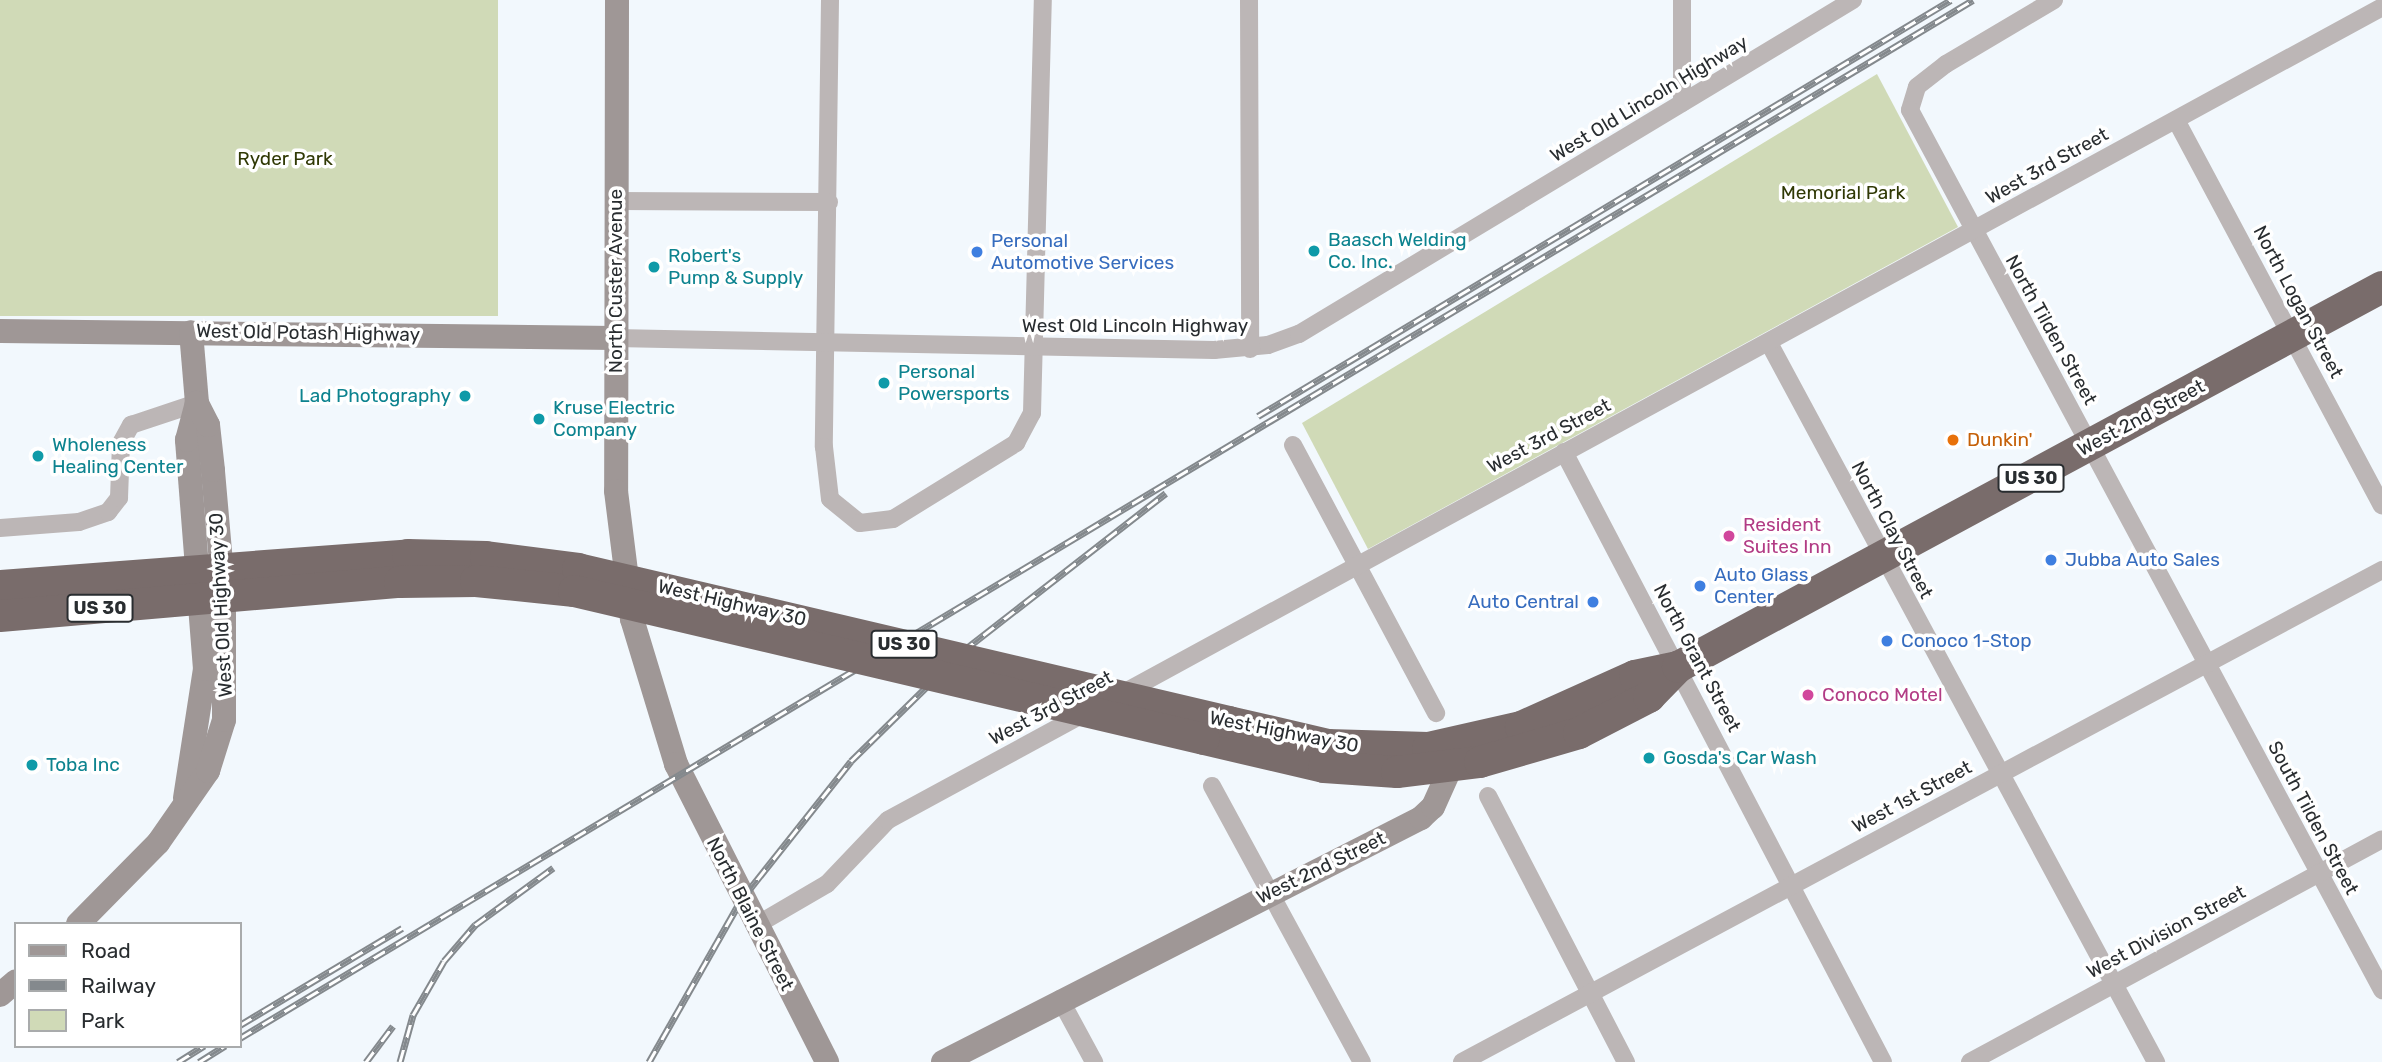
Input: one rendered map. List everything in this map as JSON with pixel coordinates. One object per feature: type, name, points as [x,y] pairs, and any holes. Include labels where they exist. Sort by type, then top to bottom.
[{"type":"highway","name":"West 2nd Street","points":[[1452,756],[1635,676],[1678,667],[1884,559],[2382,288]]},
{"type":"highway","name":"West Highway 30","points":[[0,586],[576,580],[1217,731],[1351,770],[1452,756]]},
{"type":"highway","name":"West Highway 30","points":[[0,617],[210,583]]},
{"type":"street","name":"North Custer Avenue","points":[[617,0],[617,491],[625,584],[646,677],[676,764]]},
{"type":"street","points":[[830,0],[828,341],[824,447],[830,499],[860,523],[893,519],[1016,443],[1032,413],[1036,346],[1043,0]]},
{"type":"street","points":[[1249,0],[1250,349]]},
{"type":"street","points":[[1682,0],[1682,103]]},
{"type":"street","name":"West Old Lincoln Highway","points":[[615,338],[1250,349],[1300,334],[1853,0]]},
{"type":"street","name":"North Tilden Street","points":[[2054,0],[1917,87],[1910,110],[1972,231],[2210,664]]},
{"type":"street","name":"West 3rd Street","points":[[755,926],[827,884],[888,820],[1356,562],[1769,343],[2382,8]]},
{"type":"street","name":"North Logan Street","points":[[2176,120],[2382,505]]},
{"type":"street","points":[[617,201],[829,202]]},
{"type":"street","name":"West Old Potash Highway","points":[[0,331],[615,338]]},
{"type":"street","name":"West Old Highway 30","points":[[80,922],[143,861],[185,798],[205,686],[210,583],[187,440],[197,403],[191,332]]},
{"type":"street","name":"North Clay Street","points":[[1769,343],[1998,775],[2156,1062]]},
{"type":"street","points":[[0,528],[79,522],[108,512],[119,498],[121,443],[131,425],[197,403]]},
{"type":"street","points":[[1293,445],[1436,713]]},
{"type":"street","name":"North Grant Street","points":[[1564,452],[1793,884],[1883,1062]]},
{"type":"street","name":"West 1st Street","points":[[1462,1062],[2382,570]]},
{"type":"street","name":"South Tilden Street","points":[[2210,664],[2317,874],[2382,990]]},
{"type":"street","name":"West 2nd Street","points":[[943,1062],[1060,999],[1429,813],[1452,756]]},
{"type":"street","name":"North Blaine Street","points":[[676,764],[755,926],[827,1062]]},
{"type":"street","points":[[1212,786],[1362,1062]]},
{"type":"street","points":[[1488,796],[1588,994],[1626,1062]]},
{"type":"street","name":"West Division Street","points":[[1970,1062],[2382,839]]},
{"type":"street","points":[[0,995],[14,983]]},
{"type":"street","points":[[1060,999],[1094,1062]]},
{"type":"green space","name":"Ryder Park","points":[[0,0],[498,0],[498,316],[0,316]]},
{"type":"green space","name":"Memorial Park","points":[[1877,74],[1958,227],[1368,549],[1302,423]]},
{"type":"railway","points":[[1258,416],[1951,0]]},
{"type":"railway","points":[[242,1037],[1973,0]]},
{"type":"railway","points":[[649,1062],[741,900],[851,761],[963,651],[1166,493]]},
{"type":"railway","points":[[400,1062],[413,1015],[444,961],[475,925],[553,868]]},
{"type":"railway","points":[[242,1024],[402,928]]},
{"type":"railway","points":[[366,1062],[393,1026]]},
{"type":"railway","points":[[178,1062],[201,1048]]},
{"type":"railway","points":[[199,1062],[222,1048]]},
{"type":"place","name":"Baasch Welding Co. Inc.","points":[[1314,251]]},
{"type":"place","name":"Personal Automotive Services","points":[[977,252]]},
{"type":"place","name":"Robert's Pump & Supply","points":[[654,267]]},
{"type":"place","name":"Personal Powersports","points":[[884,383]]},
{"type":"place","name":"Lad Photography","points":[[465,396]]},
{"type":"place","name":"Kruse Electric Company","points":[[539,419]]},
{"type":"place","name":"Dunkin'","points":[[1953,440]]},
{"type":"place","name":"Wholeness Healing Center","points":[[38,456]]},
{"type":"place","name":"Resident Suites Inn","points":[[1729,536]]},
{"type":"place","name":"Jubba Auto Sales","points":[[2051,560]]},
{"type":"place","name":"Auto Glass Center","points":[[1700,586]]},
{"type":"place","name":"Auto Central","points":[[1593,602]]},
{"type":"place","name":"Conoco 1-Stop","points":[[1887,641]]},
{"type":"place","name":"Conoco Motel","points":[[1808,695]]},
{"type":"place","name":"Gosda's Car Wash","points":[[1649,758]]},
{"type":"place","name":"Toba Inc","points":[[32,765]]}]
